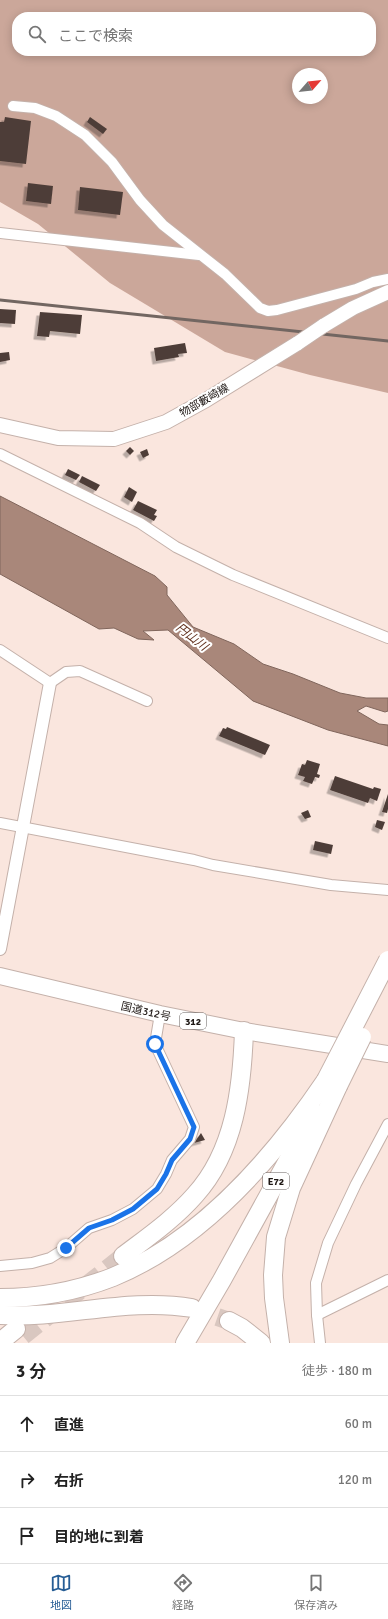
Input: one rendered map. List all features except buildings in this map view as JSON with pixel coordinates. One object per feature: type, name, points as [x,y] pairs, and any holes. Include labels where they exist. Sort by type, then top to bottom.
[{"type":"highway","points":[[280,1343],[274,1298],[273,1275],[276,1237],[291,1188],[332,1083],[388,960]]},
{"type":"highway","name":"国道312号","points":[[0,976],[160,1014],[244,1031],[388,1054]]},
{"type":"highway","points":[[0,1298],[42,1296],[67,1291],[91,1284],[134,1267],[174,1242],[211,1213],[247,1179],[301,1115],[332,1083],[388,982]]},
{"type":"highway","points":[[118,1253],[159,1228],[185,1206],[205,1183],[219,1159],[225,1147],[233,1121],[243,1068],[244,1031]]},
{"type":"highway","name":"E72","points":[[185,1343],[222,1280],[332,1083]]},
{"type":"highway","name":"E72","points":[[195,1343],[222,1280]]},
{"type":"highway","points":[[0,1315],[38,1316],[139,1304],[158,1304],[192,1308]]},
{"type":"highway","points":[[229,1321],[242,1328],[261,1343]]},
{"type":"highway","points":[[0,1342],[18,1336]]},
{"type":"main road","name":"物部藪崎線","points":[[0,425],[58,438],[114,439],[166,422],[206,400],[353,308],[388,292]]},
{"type":"street","points":[[12,106],[35,108],[56,116],[85,135],[112,162],[140,200],[163,225],[199,255],[225,274],[260,308],[268,311],[277,310],[388,279]]},
{"type":"street","points":[[0,234],[199,255]]},
{"type":"street","points":[[0,454],[140,523],[176,547],[233,575],[388,638]]},
{"type":"street","points":[[0,650],[50,683]]},
{"type":"street","points":[[0,949],[50,683],[66,672],[80,670],[147,701]]},
{"type":"street","points":[[0,823],[194,860],[213,865],[331,885],[388,890]]},
{"type":"street","points":[[0,1266],[32,1263],[50,1258],[66,1248],[89,1228],[112,1220],[133,1209],[157,1189],[172,1160],[190,1139],[194,1127],[155,1044],[160,1014]]},
{"type":"street","points":[[320,1343],[316,1283],[328,1243],[356,1184],[388,1124]]},
{"type":"street","points":[[317,1315],[388,1280]]},
{"type":"shaded area","points":[[0,0],[388,0],[388,393],[310,375],[225,352],[110,283],[38,224],[0,202]]},
{"type":"water","name":"円山川","points":[[0,496],[155,576],[167,587],[167,595],[193,627],[234,644],[263,664],[293,674],[340,693],[366,698],[388,698],[388,711],[385,712],[366,706],[357,711],[379,724],[388,725],[388,746],[328,730],[253,701],[168,630],[143,631],[154,640],[138,639],[114,628],[99,629],[0,574]]},
{"type":"tunnel","points":[[23,1336],[123,1256]]},
{"type":"tunnel","points":[[192,1308],[229,1321]]},
{"type":"railway","points":[[0,300],[388,341]]},
{"type":"route","points":[[66,1248],[89,1228],[112,1220],[133,1209],[157,1189],[172,1160],[190,1139],[194,1127],[155,1044]]}]
